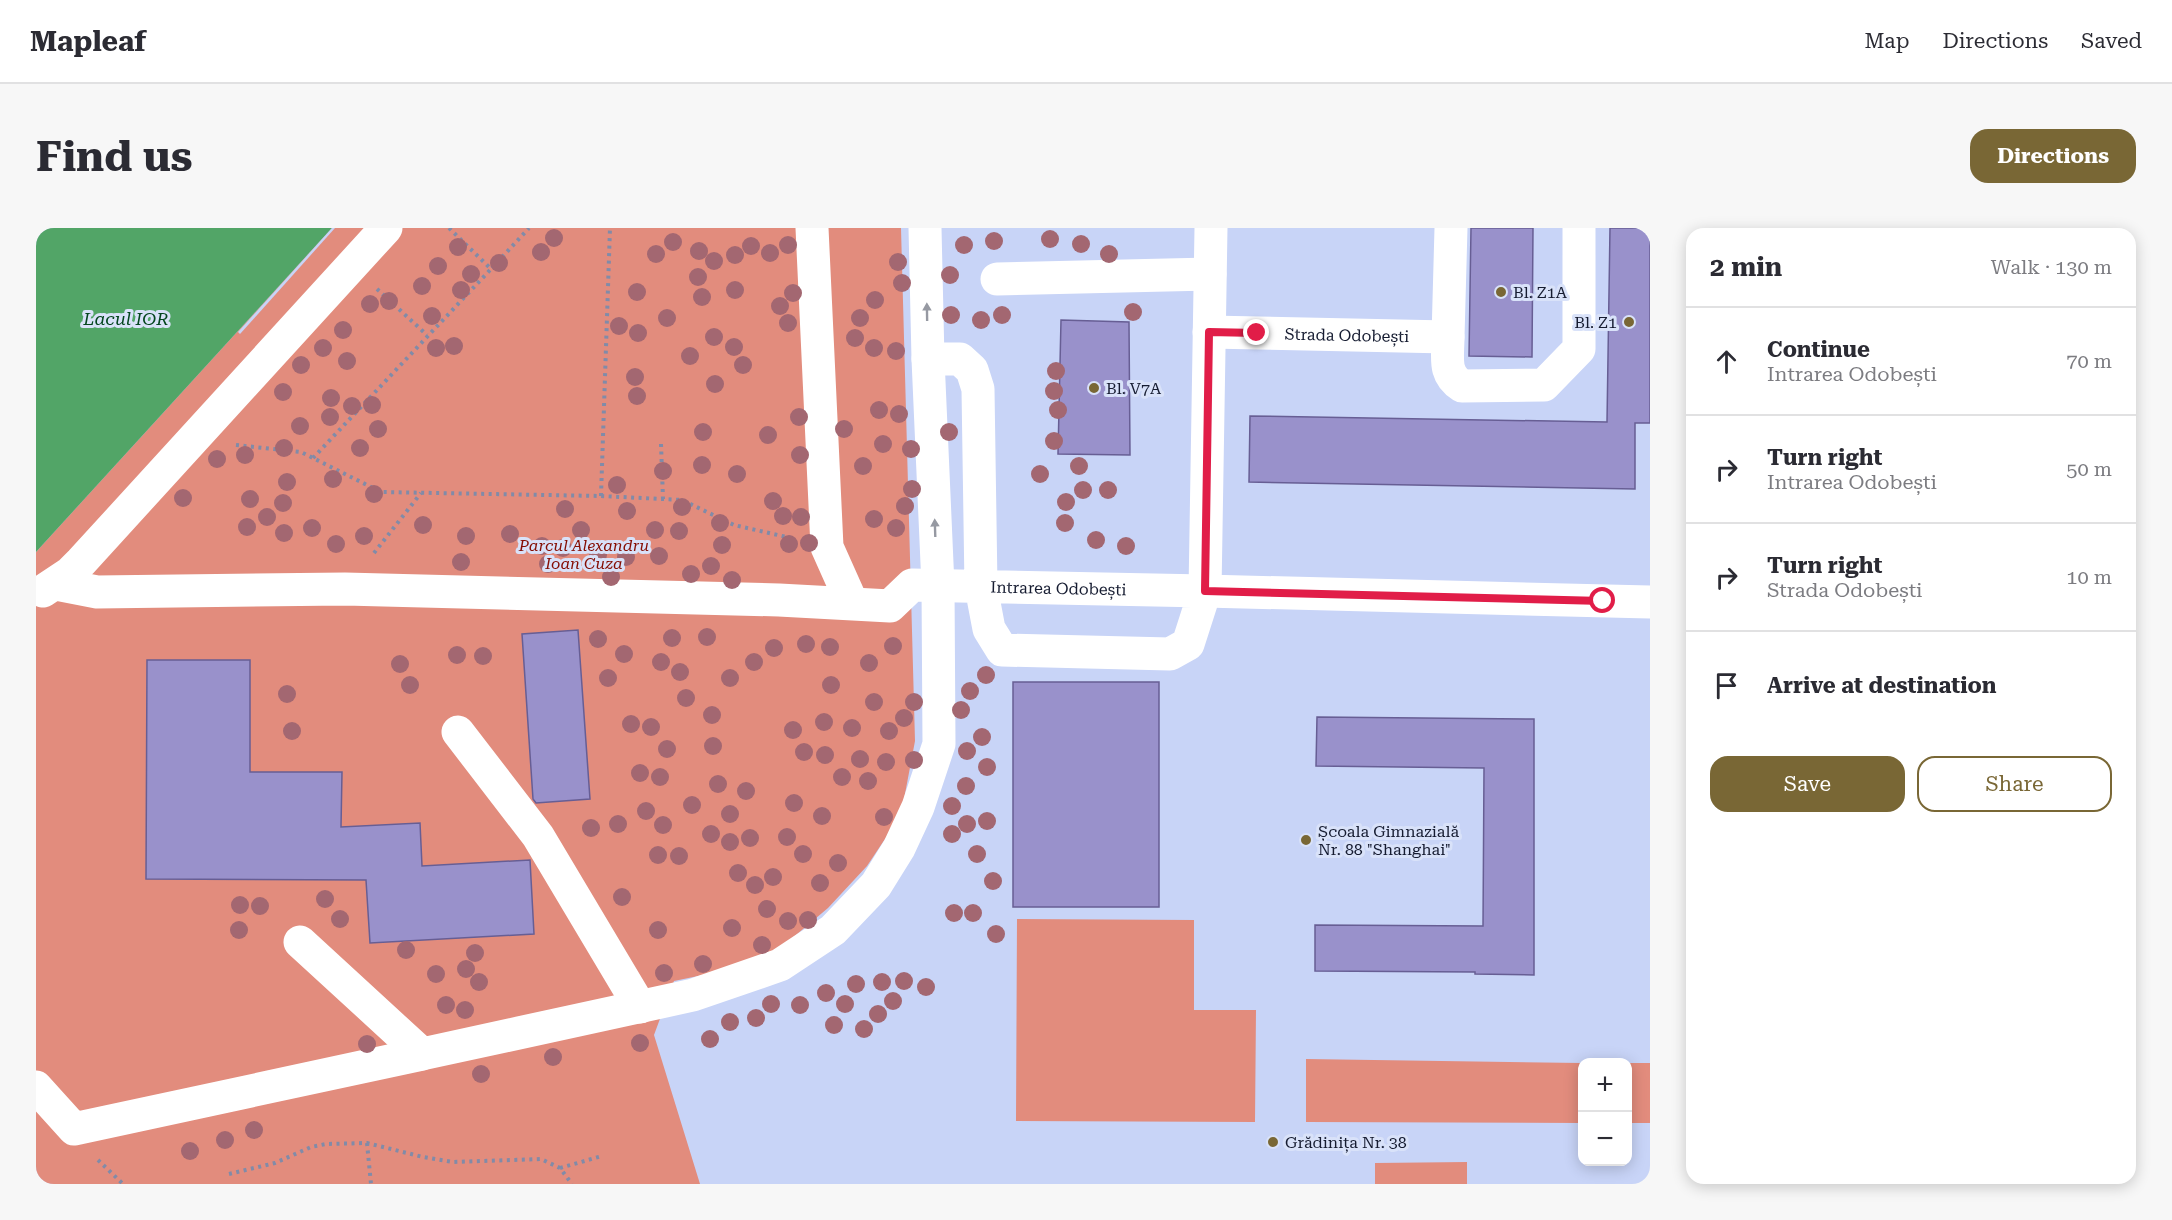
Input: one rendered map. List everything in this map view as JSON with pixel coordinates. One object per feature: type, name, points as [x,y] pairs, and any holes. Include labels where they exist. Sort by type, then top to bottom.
[{"type":"street","points":[[46,589],[81,562],[386,228]]},
{"type":"street","points":[[812,228],[827,547],[852,603]]},
{"type":"street","points":[[36,1087],[74,1129],[693,995],[780,964],[833,930],[876,885],[899,848],[918,807],[939,744],[925,586],[928,359],[925,228]]},
{"type":"street","points":[[928,359],[960,359],[972,370],[978,389],[981,587],[989,629],[1002,650],[1170,654],[1188,644],[1205,591],[1211,228]]},
{"type":"street","points":[[1451,228],[1449,373],[1454,381],[1462,386],[1544,385],[1579,349],[1579,228]]},
{"type":"street","points":[[997,279],[1210,274]]},
{"type":"street","name":"Strada Odobești","points":[[1209,332],[1448,337]]},
{"type":"street","points":[[46,589],[97,592],[345,589],[852,603],[890,606],[925,586]]},
{"type":"street","name":"Intrarea Odobești","points":[[925,586],[1650,602]]},
{"type":"street","points":[[458,732],[538,836],[640,1008]]},
{"type":"street","points":[[300,942],[422,1054]]},
{"type":"path","points":[[449,228],[491,269]]},
{"type":"path","points":[[313,458],[529,228]]},
{"type":"path","points":[[601,496],[610,228]]},
{"type":"path","points":[[352,266],[427,335]]},
{"type":"path","points":[[192,441],[301,452],[381,492],[601,496],[682,500],[734,525],[827,547]]},
{"type":"path","points":[[661,444],[663,499]]},
{"type":"path","points":[[345,589],[421,493]]},
{"type":"path","points":[[367,1143],[371,1184]]},
{"type":"path","points":[[229,1173],[274,1164],[311,1147],[326,1144],[367,1143],[453,1162],[541,1159],[560,1168],[572,1184]]},
{"type":"path","points":[[560,1168],[602,1156]]},
{"type":"path","points":[[101,1164],[123,1184]]},
{"type":"green space","name":"Parcul Alexandru Ioan Cuza","points":[[332,228],[901,228],[915,741],[901,815],[867,866],[828,908],[790,940],[751,965],[674,981],[654,1035],[700,1184],[36,1184],[36,552]],"holes":[[[147,660],[250,660],[250,772],[341,772],[341,880],[146,879]]]},
{"type":"green space","points":[[1017,919],[1194,920],[1194,1010],[1256,1010],[1255,1122],[1016,1121]]},
{"type":"green space","points":[[1306,1059],[1578,1063],[1578,1123],[1306,1122]]},
{"type":"green space","points":[[1632,1063],[1650,1063],[1650,1123],[1632,1123]]},
{"type":"green space","points":[[1467,1162],[1467,1184],[1375,1184],[1375,1163]]},
{"type":"water","name":"Lacul IOR","points":[[36,228],[332,228],[36,552]]},
{"type":"pier","points":[[332,228],[335,228],[240,334],[238,332]]},
{"type":"building","name":"Bl. Z1A","points":[[1471,228],[1533,228],[1532,357],[1469,356]]},
{"type":"building","name":"Bl. Z1","points":[[1610,228],[1650,228],[1650,423],[1635,423],[1635,489],[1249,482],[1250,416],[1607,422]]},
{"type":"building","name":"Bl. V7A","points":[[1061,320],[1129,322],[1130,455],[1058,454]]},
{"type":"building","points":[[578,630],[590,799],[536,803],[533,799],[522,634]]},
{"type":"building","points":[[147,660],[250,660],[250,772],[342,772],[341,827],[420,823],[422,866],[530,860],[534,934],[370,943],[366,880],[146,879]]},
{"type":"building","points":[[1013,682],[1159,682],[1159,907],[1013,907]]},
{"type":"building","points":[[1317,717],[1534,719],[1534,975],[1475,974],[1475,972],[1315,971],[1315,925],[1483,926],[1484,768],[1316,766]]},
{"type":"place","name":"Bl. Z1A","points":[[1501,292]]},
{"type":"place","name":"Bl. Z1","points":[[1629,322]]},
{"type":"place","name":"Bl. V7A","points":[[1094,388]]},
{"type":"place","name":"Școala Gimnazială Nr. 88 \"Shanghai\"","points":[[1306,840]]},
{"type":"place","name":"Grădinița Nr. 38","points":[[1273,1142]]},
{"type":"route","points":[[1257,333],[1209,332],[1205,591],[1603,601]]}]
